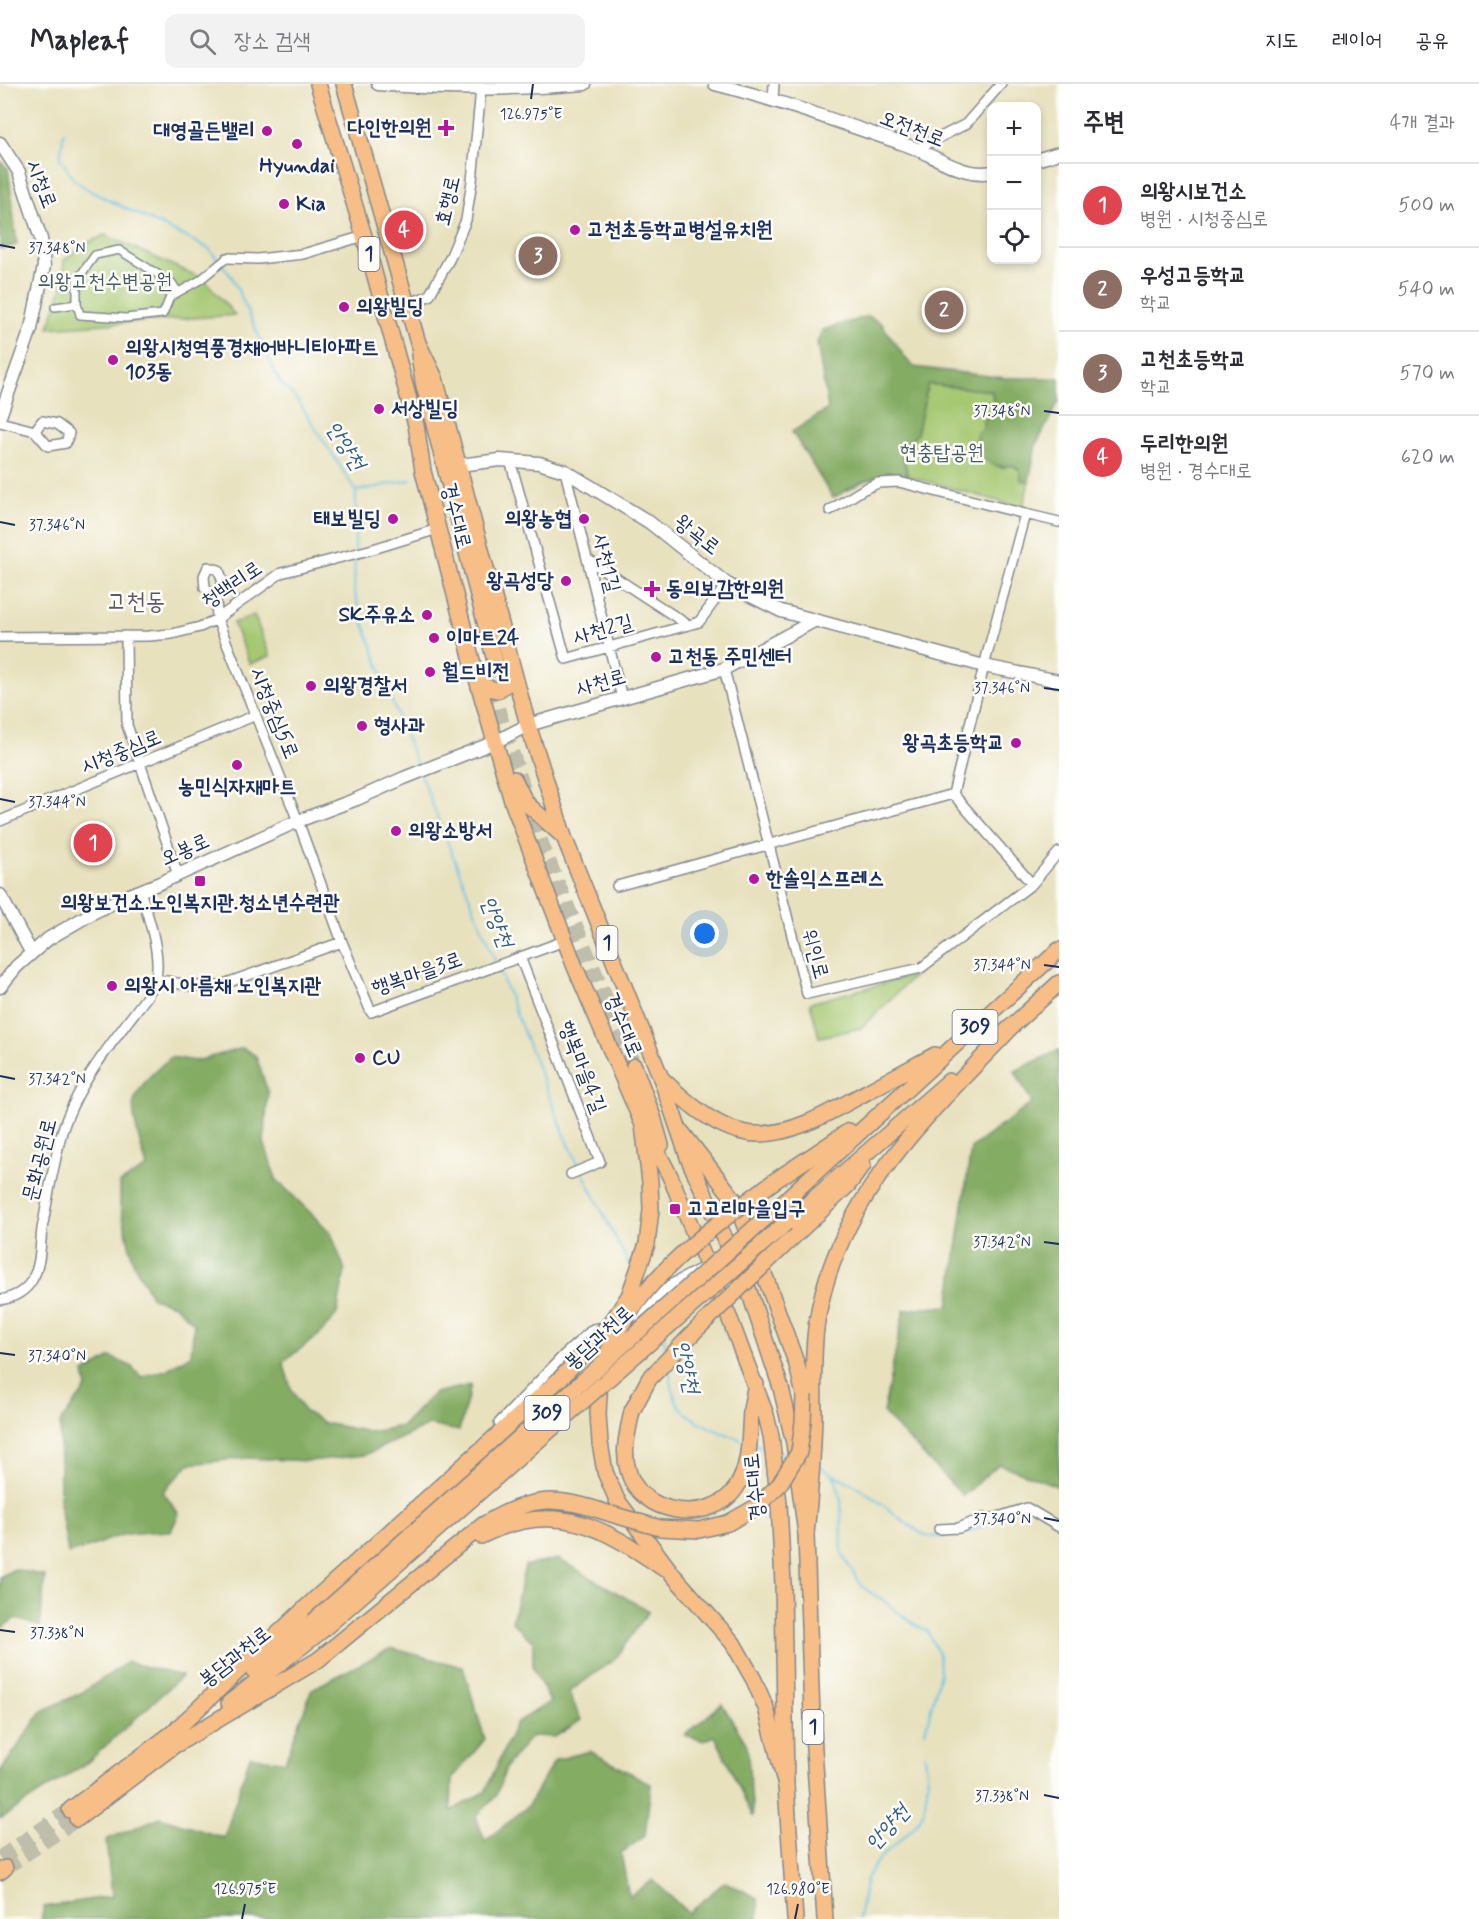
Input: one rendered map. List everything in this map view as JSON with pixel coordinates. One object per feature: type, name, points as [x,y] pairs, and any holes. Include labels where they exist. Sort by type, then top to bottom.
[{"type":"main road","name":"경수대로","points":[[318,84],[364,236],[416,425],[423,471],[438,529],[486,668],[495,742],[507,783],[564,941],[643,1125],[670,1176],[756,1384],[771,1436],[783,1584],[786,1786],[795,1919]]},
{"type":"main road","name":"경수대로","points":[[344,84],[418,344],[435,378],[528,725],[564,837],[661,1078],[689,1160],[750,1291],[781,1388],[798,1464],[806,1534],[812,1718],[825,1919]]},
{"type":"main road","name":"1","points":[[418,344],[423,382],[486,668]]},
{"type":"main road","name":"1","points":[[416,425],[436,473],[486,668]]},
{"type":"main road","points":[[486,668],[483,685],[491,690],[498,690],[508,683],[512,668]]},
{"type":"main road","points":[[507,783],[507,775],[511,775],[526,803],[564,837]]},
{"type":"main road","name":"봉담과천로","points":[[317,1627],[1059,950]]},
{"type":"main road","name":"봉담과천로","points":[[73,1815],[317,1627],[786,1223],[1059,983]]},
{"type":"main road","points":[[806,1534],[813,1470],[813,1360],[816,1323],[824,1287],[835,1256],[871,1186],[908,1137],[1008,1030]]},
{"type":"main road","points":[[661,1078],[708,1118],[757,1134],[787,1130],[822,1117],[959,1042]]},
{"type":"main road","name":"1","points":[[670,1176],[637,1063],[689,1160]]},
{"type":"main road","points":[[786,1786],[766,1708],[754,1680],[733,1644],[673,1575],[617,1500],[605,1472],[600,1443],[598,1414],[600,1376],[611,1345],[629,1314],[656,1279],[710,1229],[773,1182],[891,1102]]},
{"type":"main road","points":[[173,1740],[314,1600],[563,1376],[614,1320],[629,1296],[646,1244],[651,1210],[643,1125]]},
{"type":"main road","points":[[173,1740],[318,1660],[483,1525],[502,1513],[538,1502],[562,1501],[660,1527],[699,1530],[728,1522],[756,1507],[779,1485],[799,1452],[804,1422],[804,1395],[797,1365],[734,1199],[680,1130]]},
{"type":"main road","points":[[756,1384],[751,1410],[749,1449],[745,1467],[736,1488],[717,1505],[697,1511],[667,1509],[638,1490],[628,1472],[625,1443],[632,1411],[649,1379],[696,1330],[848,1185],[884,1137]]},
{"type":"main road","points":[[454,1550],[497,1528],[525,1520],[547,1518],[568,1520],[612,1535],[673,1575]]},
{"type":"main road","points":[[784,1719],[812,1718]]},
{"type":"street","points":[[378,84],[420,87],[585,84]]},
{"type":"street","name":"오전천로","points":[[715,84],[773,100],[917,149],[954,167],[987,173]]},
{"type":"street","points":[[773,100],[774,84]]},
{"type":"street","points":[[917,149],[966,124],[1001,84]]},
{"type":"street","name":"효행로","points":[[406,304],[429,296],[450,258],[466,220],[481,86]]},
{"type":"street","name":"시청로","points":[[0,143],[19,172],[41,239],[44,266],[31,329],[0,416]]},
{"type":"street","points":[[1041,158],[1059,153]]},
{"type":"street","points":[[178,292],[172,283],[119,250],[95,255],[77,280],[77,304],[80,315],[126,318],[163,314],[170,297],[200,280],[227,258],[258,259],[303,254],[364,236]]},
{"type":"street","points":[[55,308],[77,304]]},
{"type":"street","points":[[0,422],[35,430]]},
{"type":"street","name":"왕곡로","points":[[459,465],[510,460],[539,463],[565,471],[649,522],[727,584],[781,611],[984,666],[1059,681]]},
{"type":"street","name":"사천2길","points":[[510,460],[566,659],[699,622],[727,584]]},
{"type":"street","name":"사천1길","points":[[565,471],[622,698]]},
{"type":"street","points":[[830,510],[878,483],[899,482],[1059,522]]},
{"type":"street","points":[[953,794],[984,666],[1025,514]]},
{"type":"street","name":"청백리로","points":[[0,637],[172,634],[200,627],[217,619],[281,573],[374,549],[438,529]]},
{"type":"street","points":[[587,559],[688,625]]},
{"type":"street","name":"시청중심5로","points":[[216,595],[217,619],[298,820]]},
{"type":"street","name":"사천로","points":[[528,725],[724,669],[814,621]]},
{"type":"street","points":[[126,636],[127,724],[178,875]]},
{"type":"street","name":"위인로","points":[[724,669],[807,994],[921,968],[1032,884],[1059,852]]},
{"type":"street","name":"시청중심로","points":[[0,821],[256,716]]},
{"type":"street","points":[[495,742],[528,725]]},
{"type":"street","name":"오봉로","points":[[0,987],[31,952],[48,939],[94,912],[298,820],[357,799],[495,742]]},
{"type":"street","points":[[617,886],[953,794]]},
{"type":"street","points":[[953,794],[1032,884]]},
{"type":"street","name":"행복마을3로","points":[[298,820],[342,942],[371,1012],[564,941]]},
{"type":"street","points":[[140,891],[153,938],[157,963],[156,979],[191,986],[218,986],[342,942]]},
{"type":"street","points":[[0,895],[31,952]]},
{"type":"street","name":"행복마을4길","points":[[520,957],[600,1162],[571,1174]]},
{"type":"street","name":"문화공원로","points":[[0,1300],[18,1295],[32,1281],[38,1267],[51,1178],[61,1136],[69,1115],[85,1083],[148,995],[156,979]]},
{"type":"street","points":[[360,1555],[388,1526],[512,1412],[564,1355],[593,1329],[614,1325],[635,1316],[672,1284],[707,1265]]},
{"type":"street","points":[[939,1529],[959,1528],[983,1518],[995,1518],[1027,1508],[1059,1527]]},
{"type":"green space","points":[[0,161],[8,168],[17,245],[0,249]]},
{"type":"green space","name":"의왕고천수변공원","points":[[105,235],[204,279],[235,315],[49,328],[62,287],[64,260],[87,243]]},
{"type":"green space","points":[[868,316],[881,323],[914,367],[1005,378],[1059,378],[1059,401],[1036,445],[1029,481],[1022,481],[1019,470],[1013,465],[996,466],[974,451],[977,433],[983,429],[983,421],[994,408],[992,391],[928,384],[917,434],[905,446],[903,456],[908,476],[892,472],[862,482],[833,498],[792,432],[828,409],[817,343],[822,330]]},
{"type":"green space","name":"현충탑공원","points":[[927,384],[992,391],[994,408],[983,421],[1001,468],[1012,465],[1019,469],[1022,481],[1029,481],[1023,508],[908,476],[903,456],[905,445],[917,434]]},
{"type":"green space","points":[[254,615],[270,656],[250,664],[233,623]]},
{"type":"green space","points":[[915,975],[861,1028],[819,1037],[810,1003]]},
{"type":"green space","points":[[243,1048],[256,1056],[268,1092],[264,1142],[276,1179],[331,1233],[345,1270],[337,1314],[319,1335],[283,1362],[291,1388],[304,1411],[324,1423],[370,1432],[402,1426],[434,1393],[471,1385],[459,1431],[429,1425],[365,1455],[309,1461],[247,1458],[189,1464],[163,1492],[179,1514],[171,1531],[118,1536],[68,1553],[60,1508],[60,1423],[87,1387],[84,1373],[111,1357],[131,1366],[141,1377],[166,1370],[191,1355],[194,1323],[174,1305],[152,1298],[133,1262],[120,1205],[120,1183],[147,1167],[135,1124],[134,1101],[145,1082],[171,1057],[196,1061]]},
{"type":"green space","points":[[1059,1050],[1059,1487],[999,1464],[963,1496],[883,1413],[904,1310],[949,1306],[971,1148],[1032,1103],[1015,1071]]},
{"type":"green space","points":[[558,1559],[649,1611],[615,1659],[569,1692],[581,1720],[555,1737],[532,1736],[507,1765],[496,1796],[476,1817],[485,1841],[527,1807],[555,1760],[590,1751],[651,1784],[645,1836],[621,1853],[629,1897],[653,1880],[688,1913],[725,1882],[758,1898],[758,1919],[41,1919],[44,1907],[112,1896],[106,1840],[160,1817],[224,1838],[250,1756],[285,1762],[312,1689],[391,1648],[463,1667],[485,1739],[452,1779],[451,1811],[485,1792],[516,1723],[550,1702],[533,1668],[533,1642],[512,1622],[525,1566]]},
{"type":"green space","points":[[14,1569],[45,1576],[40,1627],[16,1618],[0,1629],[0,1577]]},
{"type":"green space","points":[[127,1662],[182,1676],[88,1762],[0,1819],[0,1772],[42,1711],[83,1692]]},
{"type":"green space","points":[[722,1704],[747,1745],[753,1817],[715,1736],[704,1741],[685,1735]]},
{"type":"waterway","name":"안양천","points":[[64,132],[60,158],[74,180],[92,192],[208,248],[219,261]]},
{"type":"waterway","name":"안양천","points":[[222,265],[232,277],[279,381],[298,401],[356,491],[355,551]]},
{"type":"waterway","points":[[356,491],[411,480]]},
{"type":"waterway","name":"안양천","points":[[355,557],[354,590],[361,616],[418,768]]},
{"type":"waterway","name":"안양천","points":[[421,776],[496,963]]},
{"type":"waterway","name":"안양천","points":[[498,968],[580,1168]]},
{"type":"waterway","name":"안양천","points":[[583,1173],[633,1269]]},
{"type":"waterway","name":"안양천","points":[[664,1337],[666,1352]]},
{"type":"waterway","name":"안양천","points":[[669,1366],[672,1388],[680,1407],[692,1418],[742,1440]]},
{"type":"waterway","name":"안양천","points":[[754,1444],[765,1448]]},
{"type":"waterway","name":"안양천","points":[[779,1452],[791,1456]]},
{"type":"waterway","name":"안양천","points":[[819,1466],[834,1475],[841,1498],[842,1554],[862,1587],[927,1631],[939,1654],[940,1673],[925,1732]]},
{"type":"waterway","points":[[834,1475],[863,1490],[923,1534],[938,1537],[957,1535],[975,1530],[989,1522]]},
{"type":"waterway","points":[[1003,1511],[1032,1502],[1059,1520]]},
{"type":"waterway","name":"안양천","points":[[859,1919],[866,1878],[877,1861],[914,1827],[924,1811],[928,1782],[925,1754]]},
{"type":"tunnel","points":[[486,664],[499,713],[543,848],[634,1066]]},
{"type":"tunnel","points":[[0,1858],[70,1810]]},
{"type":"tunnel","points":[[5,1868],[77,1819]]},
{"type":"place","name":"다인한의원","points":[[446,128]]},
{"type":"place","name":"대영골든밸리","points":[[267,131]]},
{"type":"place","name":"Hyundai","points":[[297,144]]},
{"type":"place","name":"Kia","points":[[284,204]]},
{"type":"place","name":"두리한의원","points":[[404,230]]},
{"type":"place","name":"고천초등학교병설유치원","points":[[575,230]]},
{"type":"place","name":"고천초등학교","points":[[538,256]]},
{"type":"place","name":"의왕빌딩","points":[[344,307]]},
{"type":"place","name":"우성고등학교","points":[[944,310]]},
{"type":"place","name":"의왕시청역풍경채어바니티아파트 103동","points":[[113,360]]},
{"type":"place","name":"서상빌딩","points":[[379,409]]},
{"type":"place","name":"태보빌딩","points":[[393,519]]},
{"type":"place","name":"의왕농협","points":[[584,519]]},
{"type":"place","name":"왕곡성당","points":[[566,581]]},
{"type":"place","name":"동의보감한의원","points":[[652,589]]},
{"type":"place","name":"SK주유소","points":[[427,615]]},
{"type":"place","name":"이마트24","points":[[434,638]]},
{"type":"place","name":"고천동 주민센터","points":[[656,657]]},
{"type":"place","name":"월드비전","points":[[430,672]]},
{"type":"place","name":"의왕경찰서","points":[[311,686]]},
{"type":"place","name":"형사과","points":[[362,726]]},
{"type":"place","name":"왕곡초등학교","points":[[1016,743]]},
{"type":"place","name":"농민식자재마트","points":[[237,765]]},
{"type":"place","name":"의왕소방서","points":[[396,831]]},
{"type":"place","name":"의왕시보건소","points":[[93,843]]},
{"type":"place","name":"한솔익스프레스","points":[[754,879]]},
{"type":"place","name":"의왕보건소.노인복지관.청소년수련관","points":[[200,881]]},
{"type":"place","name":"의왕시 아름채 노인복지관","points":[[112,986]]},
{"type":"place","name":"CU","points":[[360,1058]]},
{"type":"place","name":"고고리마을입구","points":[[675,1209]]},
{"type":"district","name":"고천동","points":[[136,602]]}]
